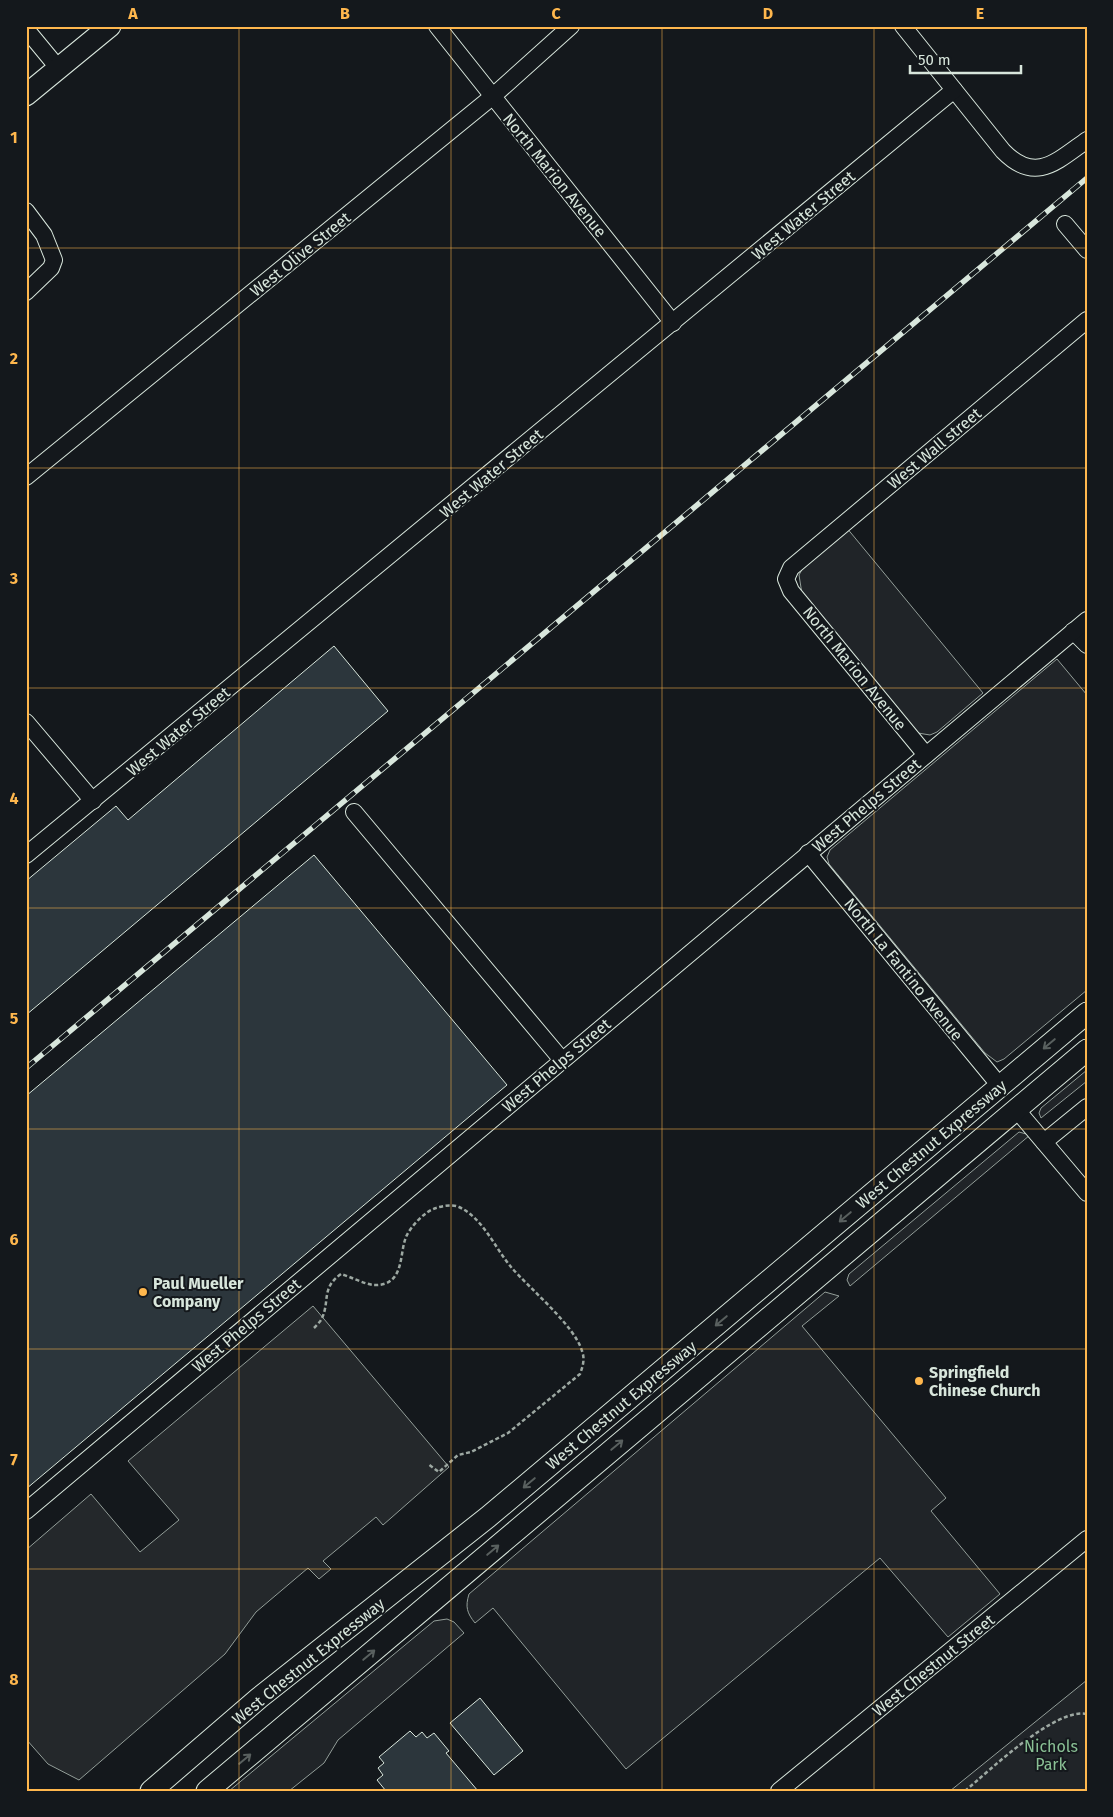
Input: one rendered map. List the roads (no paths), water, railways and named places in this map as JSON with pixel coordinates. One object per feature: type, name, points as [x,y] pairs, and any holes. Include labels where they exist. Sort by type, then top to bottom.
[{"type":"main road","points":[[26,95],[110,26]]},
{"type":"main road","name":"West Chestnut Expressway","points":[[151,1790],[259,1698],[488,1517],[1087,1013]]},
{"type":"main road","name":"West Chestnut Expressway","points":[[207,1791],[1087,1050]]},
{"type":"street","name":"North Marion Avenue","points":[[437,26],[673,323]]},
{"type":"street","name":"West Olive Street","points":[[26,477],[492,97],[570,26]]},
{"type":"street","points":[[903,26],[1003,150],[1023,167],[1044,168],[1056,162],[1087,140]]},
{"type":"street","points":[[26,28],[59,69]]},
{"type":"street","name":"West Water Street","points":[[26,855],[954,90]]},
{"type":"street","points":[[26,211],[44,236],[54,260],[51,268],[26,292]]},
{"type":"street","points":[[1065,224],[1087,250]]},
{"type":"street","name":"West Wall street","points":[[786,579],[791,568],[1087,320]]},
{"type":"street","name":"North Marion Avenue","points":[[786,579],[792,591],[926,755]]},
{"type":"street","name":"West Phelps Street","points":[[26,1511],[808,852],[1087,620]]},
{"type":"street","points":[[1073,631],[1087,645]]},
{"type":"street","points":[[26,722],[93,801]]},
{"type":"street","points":[[354,812],[562,1060]]},
{"type":"street","name":"North La Fantino Avenue","points":[[808,852],[1000,1086]]},
{"type":"street","points":[[1044,1142],[1087,1107]]},
{"type":"street","points":[[1016,1109],[1087,1193]]},
{"type":"street","name":"West Chestnut Street","points":[[779,1791],[1087,1539]]},
{"type":"railway","points":[[26,1068],[1087,178]]},
{"type":"place","name":"Paul Mueller Company","points":[[143,1292]]},
{"type":"place","name":"Springfield Chinese Church","points":[[919,1381]]},
{"type":"park label","name":"Nichols Park","points":[[1051,1755]]}]
